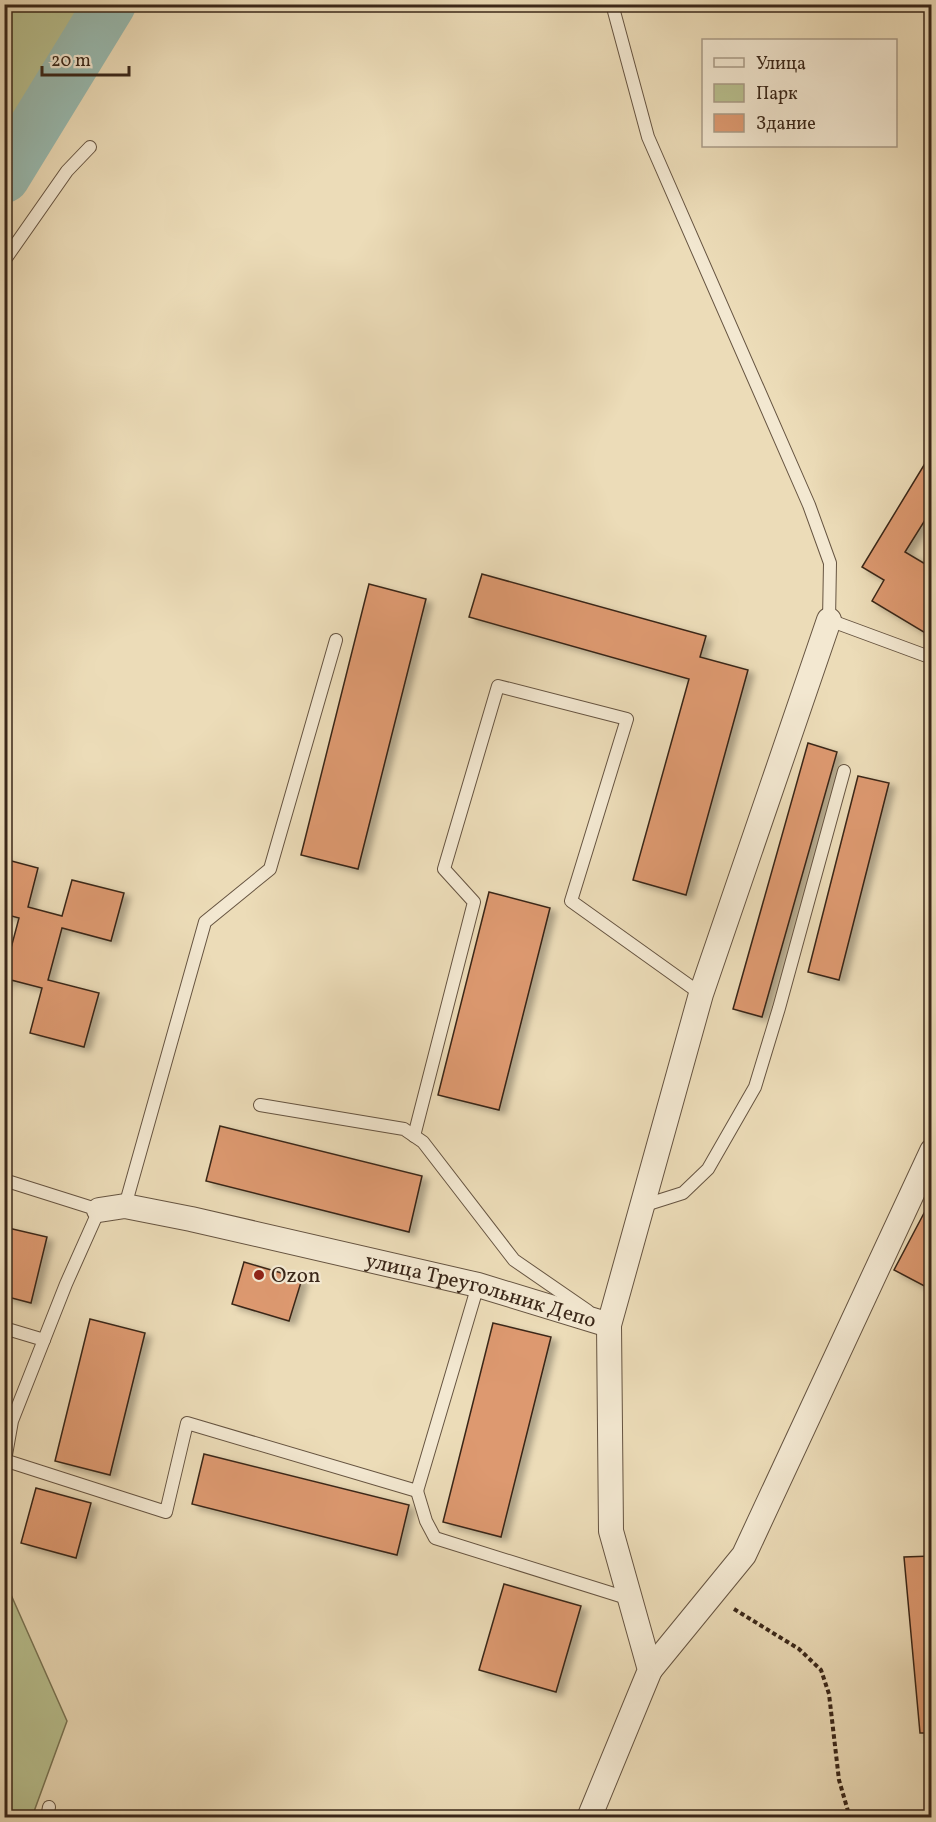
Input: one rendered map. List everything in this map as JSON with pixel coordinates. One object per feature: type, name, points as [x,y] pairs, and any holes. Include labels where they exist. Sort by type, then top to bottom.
[{"type":"street","points":[[609,1325],[701,994],[829,620]]},
{"type":"street","points":[[589,1818],[650,1671],[744,1555],[932,1151]]},
{"type":"street","name":"улица Треугольник Депо","points":[[99,1210],[125,1206],[191,1219],[478,1285],[609,1325],[611,1531],[650,1671]]},
{"type":"lane","points":[[612,4],[648,137],[813,515],[830,563],[829,620],[932,658]]},
{"type":"lane","points":[[4,261],[67,171],[90,147]]},
{"type":"lane","points":[[125,1206],[205,922],[270,870],[336,640]]},
{"type":"lane","points":[[414,1136],[474,902],[444,869],[498,686],[627,718],[571,901],[701,994]]},
{"type":"lane","points":[[642,1206],[683,1193],[708,1169],[755,1087],[844,771]]},
{"type":"lane","points":[[260,1105],[404,1129],[423,1142],[514,1260],[609,1325]]},
{"type":"lane","points":[[4,1180],[99,1210],[12,1420],[5,1462],[166,1512],[187,1423],[417,1491]]},
{"type":"lane","points":[[478,1285],[417,1491],[426,1521],[435,1538],[630,1599]]},
{"type":"lane","points":[[4,1328],[44,1340]]},
{"type":"path","points":[[712,1594],[800,1649],[821,1670],[829,1694],[839,1780],[850,1818]]},
{"type":"green space","points":[[4,5],[122,5],[5,174]]},
{"type":"green space","points":[[4,1579],[67,1721],[32,1817],[5,1817]]},
{"type":"building","points":[[932,452],[932,509],[905,552],[932,568],[932,637],[872,601],[884,580],[862,567]]},
{"type":"building","points":[[482,574],[706,636],[700,657],[748,670],[686,895],[633,880],[689,679],[469,617]]},
{"type":"building","points":[[369,584],[426,599],[358,869],[301,855]]},
{"type":"building","points":[[808,743],[837,752],[762,1017],[733,1009]]},
{"type":"building","points":[[858,776],[889,783],[839,980],[808,972]]},
{"type":"building","points":[[4,859],[38,868],[28,907],[62,916],[72,880],[124,893],[111,941],[62,928],[48,980],[99,993],[84,1047],[30,1033],[42,988],[7,979],[4,987],[4,966],[6,967],[19,918],[4,914]]},
{"type":"building","points":[[489,892],[550,908],[499,1110],[438,1095]]},
{"type":"building","points":[[220,1126],[422,1176],[409,1232],[206,1181]]},
{"type":"building","points":[[932,1198],[932,1290],[894,1270]]},
{"type":"building","points":[[4,1227],[47,1237],[31,1303],[4,1296]]},
{"type":"building","points":[[244,1262],[302,1279],[289,1321],[232,1304]]},
{"type":"building","points":[[90,1319],[145,1333],[110,1475],[55,1461]]},
{"type":"building","points":[[493,1323],[551,1337],[501,1537],[443,1522]]},
{"type":"building","points":[[204,1454],[409,1505],[397,1555],[192,1504]]},
{"type":"building","points":[[36,1488],[91,1503],[76,1558],[21,1543]]},
{"type":"building","points":[[932,1556],[932,1733],[920,1733],[904,1557]]},
{"type":"building","points":[[504,1584],[581,1606],[556,1692],[479,1670]]},
{"type":"waterway","points":[[4,177],[110,4]]},
{"type":"place","name":"Ozon","points":[[259,1275]]}]
